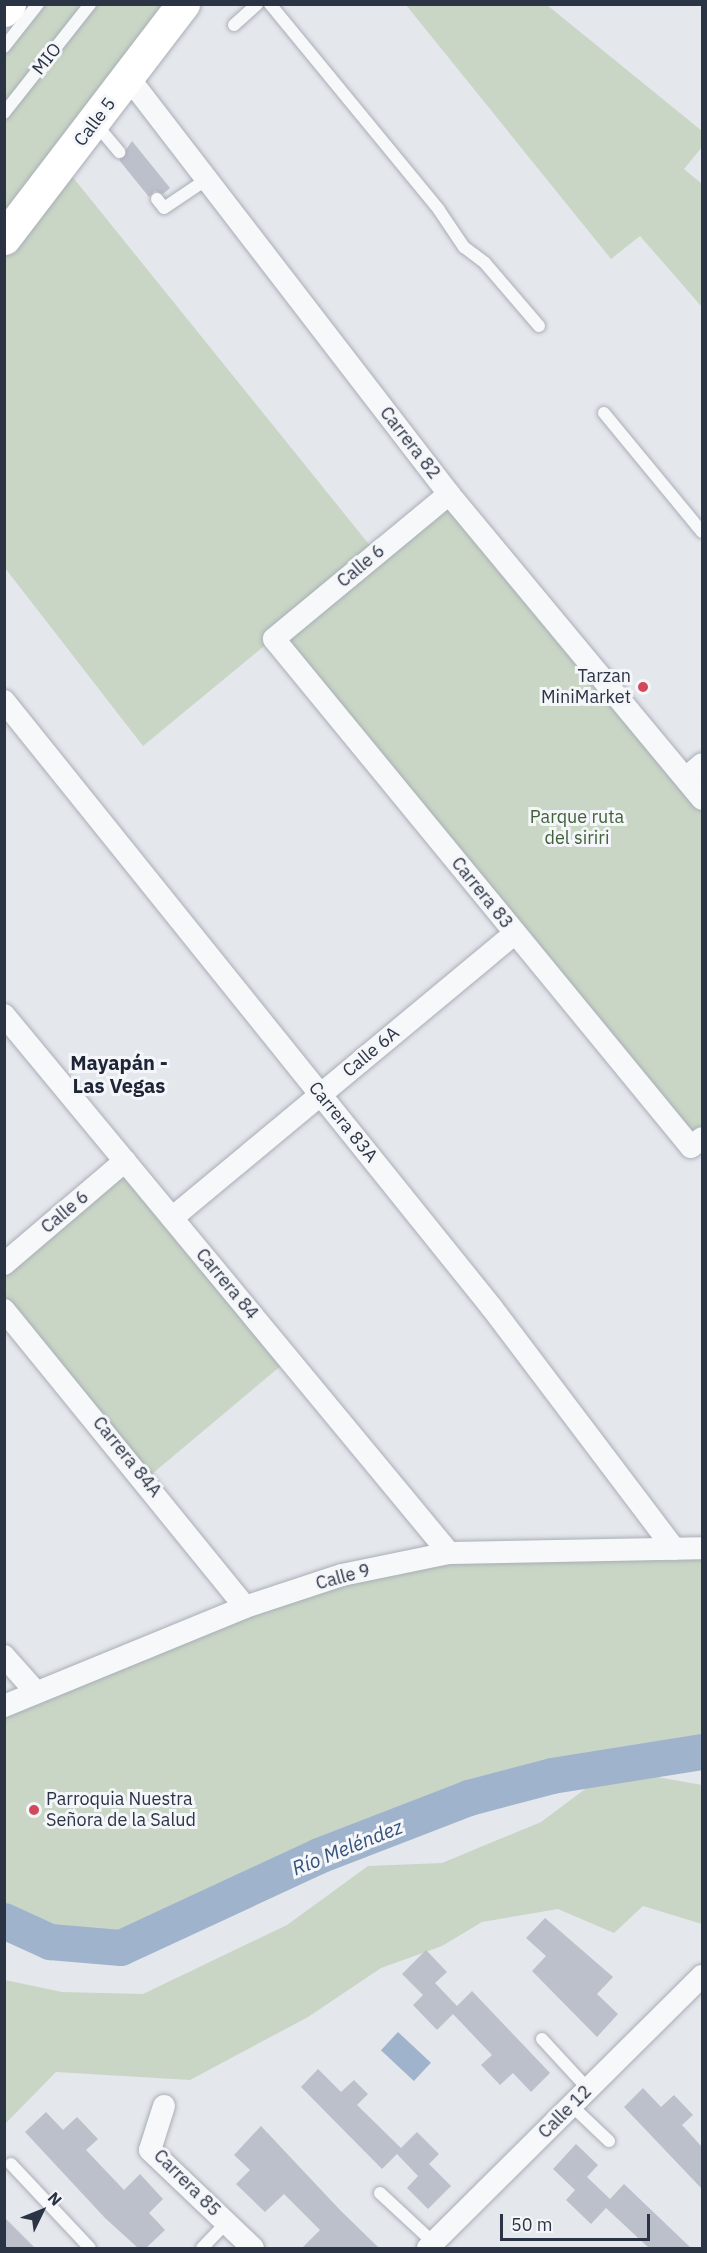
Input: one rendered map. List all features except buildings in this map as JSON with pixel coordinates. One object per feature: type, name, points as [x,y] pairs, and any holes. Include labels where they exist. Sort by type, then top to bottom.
[{"type":"main road","points":[[4,9],[9,4]]},
{"type":"main road","name":"Calle 5","points":[[4,238],[30,202],[95,123],[183,4]]},
{"type":"main road","points":[[4,221],[30,202]]},
{"type":"street","name":"Carrera 82","points":[[128,77],[449,494],[694,771],[702,800]]},
{"type":"street","name":"Calle 6","points":[[274,639],[449,494]]},
{"type":"street","name":"Carrera 83","points":[[274,639],[515,933],[697,1142]]},
{"type":"street","name":"Carrera 83A","points":[[4,701],[321,1094],[674,1549]]},
{"type":"street","name":"Calle 6A","points":[[172,1218],[515,933]]},
{"type":"street","name":"Carrera 84","points":[[4,1015],[449,1552]]},
{"type":"street","name":"Calle 6","points":[[4,1264],[125,1161]]},
{"type":"street","name":"Carrera 84A","points":[[4,1310],[245,1607]]},
{"type":"street","name":"Calle 9","points":[[4,1706],[245,1607],[342,1575],[449,1552],[702,1548]]},
{"type":"street","points":[[4,1656],[36,1692]]},
{"type":"street","name":"Calle 12","points":[[431,2246],[702,1976]]},
{"type":"street","name":"Carrera 85","points":[[164,2106],[150,2150],[254,2248]]},
{"type":"lane","points":[[4,47],[38,4]]},
{"type":"lane","name":"MIO","points":[[4,113],[90,4]]},
{"type":"lane","points":[[234,25],[257,4]]},
{"type":"lane","points":[[270,4],[439,210],[464,247],[485,263],[539,326]]},
{"type":"lane","points":[[95,123],[119,152]]},
{"type":"lane","points":[[157,199],[164,208],[207,179]]},
{"type":"lane","points":[[604,413],[702,532]]},
{"type":"lane","points":[[542,2039],[588,2089]]},
{"type":"lane","points":[[572,2106],[609,2141]]},
{"type":"lane","points":[[11,2164],[90,2248]]},
{"type":"lane","points":[[380,2193],[431,2246]]},
{"type":"lane","points":[[202,2248],[227,2222]]},
{"type":"green space","name":"Parque ruta del siriri","points":[[38,5],[183,5],[63,165],[376,553],[449,494],[702,799],[702,1138],[691,1147],[269,642],[143,746],[5,568],[4,47]]},
{"type":"green space","points":[[406,5],[547,5],[702,131],[702,147],[684,169],[702,184],[702,307],[640,236],[611,259]]},
{"type":"green space","points":[[125,1161],[289,1359],[146,1479],[5,1310],[4,1264]]},
{"type":"green space","points":[[702,1548],[702,1752],[552,1776],[469,1798],[319,1856],[121,1948],[50,1942],[5,1921],[5,1706],[245,1607],[449,1553]]},
{"type":"green space","points":[[612,1769],[702,1785],[702,1924],[643,1906],[614,1933],[558,1909],[482,1922],[442,1946],[381,1968],[308,2017],[190,2080],[56,2072],[5,2124],[5,1980],[62,1992],[143,1994],[287,1925],[368,1866],[442,1863],[541,1822]]},
{"type":"water","points":[[398,2032],[431,2063],[414,2081],[381,2050]]},
{"type":"waterway","name":"Río Meléndez","points":[[4,1921],[50,1942],[121,1948],[319,1856],[469,1798],[552,1776],[702,1752]]},
{"type":"place","name":"Tarzan MiniMarket","points":[[643,687]]},
{"type":"place","name":"Parroquia Nuestra Señora de la Salud","points":[[34,1810]]},
{"type":"district","name":"Mayapán - Las Vegas","points":[[119,1074]]}]
